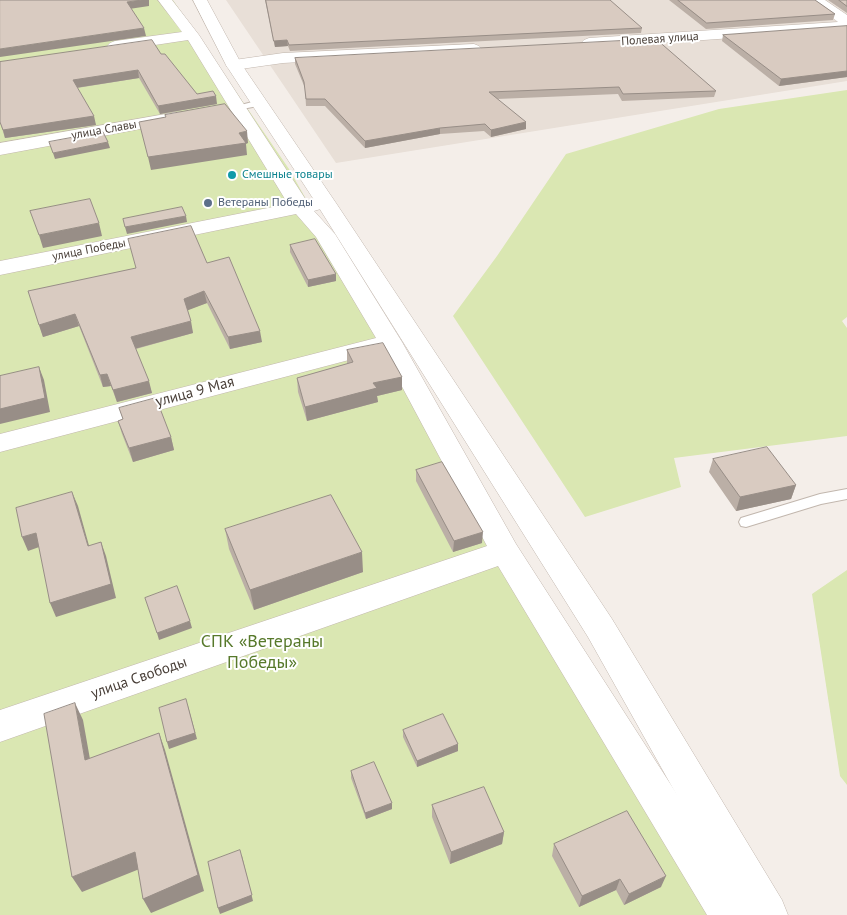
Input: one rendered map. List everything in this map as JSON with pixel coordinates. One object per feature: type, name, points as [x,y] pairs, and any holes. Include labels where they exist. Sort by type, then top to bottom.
[{"type":"street","points":[[165,0],[192,35],[239,106],[313,205],[600,628],[768,915]]},
{"type":"street","points":[[200,0],[234,65],[239,106]]},
{"type":"street","points":[[816,0],[847,24]]},
{"type":"street","name":"Полевая улица","points":[[577,44],[847,24]]},
{"type":"street","points":[[96,49],[192,35]]},
{"type":"street","points":[[234,65],[283,58],[489,48]]},
{"type":"street","name":"улица Славы","points":[[0,149],[190,115]]},
{"type":"street","points":[[313,205],[325,234],[390,342],[505,552],[730,915]]},
{"type":"street","name":"улица Победы","points":[[0,268],[313,205]]},
{"type":"street","name":"улица 9 Мая","points":[[0,443],[390,342]]},
{"type":"street","name":"улица Свободы","points":[[0,726],[505,552]]},
{"type":"lane","points":[[746,522],[820,499],[847,494]]},
{"type":"shaded area","points":[[226,0],[847,0],[847,81],[336,163]]},
{"type":"green space","name":"СПК «Ветераны Победы»","points":[[0,0],[173,0],[289,169],[712,915],[0,915]]},
{"type":"green space","points":[[847,90],[847,317],[842,321],[847,328],[847,436],[674,458],[681,487],[585,517],[453,316],[497,256],[566,154],[719,109]]},
{"type":"green space","points":[[847,570],[847,785],[840,776],[812,594]]},
{"type":"building","points":[[0,0],[142,0],[127,2],[144,28],[0,49]]},
{"type":"building","points":[[266,0],[610,0],[642,28],[289,45],[287,40],[274,41]]},
{"type":"building","points":[[678,0],[815,0],[835,14],[707,23]]},
{"type":"building","points":[[839,0],[847,0],[847,6]]},
{"type":"building","points":[[847,26],[847,71],[781,79],[723,35]]},
{"type":"building","points":[[656,39],[716,91],[623,94],[619,87],[489,92],[526,122],[491,130],[485,124],[440,128],[365,141],[325,99],[306,99],[304,82],[295,58]]},
{"type":"building","points":[[152,40],[161,54],[165,54],[197,94],[213,91],[216,96],[158,106],[138,70],[73,80],[94,116],[3,130],[0,122],[0,62]]},
{"type":"building","points":[[225,104],[247,131],[239,133],[246,143],[148,157],[139,122],[166,117],[165,115]]},
{"type":"building","points":[[103,132],[108,142],[53,153],[49,142]]},
{"type":"building","points":[[90,199],[99,223],[39,235],[30,211]]},
{"type":"building","points":[[182,207],[186,216],[125,227],[123,219]]},
{"type":"building","points":[[191,226],[207,263],[229,257],[260,331],[228,337],[204,291],[184,299],[191,321],[131,337],[149,381],[113,390],[107,374],[100,375],[75,314],[39,325],[28,291],[136,268],[128,239]]},
{"type":"building","points":[[315,239],[336,274],[308,280],[290,245]]},
{"type":"building","points":[[383,343],[402,377],[373,383],[377,388],[305,407],[297,378],[353,362],[347,350]]},
{"type":"building","points":[[39,367],[45,398],[0,409],[0,376]]},
{"type":"building","points":[[156,398],[171,437],[129,448],[118,421],[123,419],[119,408]]},
{"type":"building","points":[[767,447],[796,485],[740,497],[713,459]]},
{"type":"building","points":[[442,462],[483,532],[454,541],[416,470]]},
{"type":"building","points":[[72,492],[88,546],[101,542],[111,584],[50,603],[36,533],[22,537],[16,508]]},
{"type":"building","points":[[331,495],[362,552],[250,590],[225,529]]},
{"type":"building","points":[[177,586],[190,621],[157,633],[145,598]]},
{"type":"building","points":[[186,699],[195,733],[167,742],[159,708]]},
{"type":"building","points":[[75,703],[85,760],[159,733],[198,875],[143,899],[135,852],[72,877],[44,714]]},
{"type":"building","points":[[443,714],[458,744],[417,761],[403,730]]},
{"type":"building","points":[[374,762],[392,803],[365,813],[351,771]]},
{"type":"building","points":[[484,787],[504,832],[451,852],[432,805]]},
{"type":"building","points":[[627,811],[666,876],[629,894],[620,879],[582,896],[554,844]]},
{"type":"building","points":[[240,850],[252,895],[218,908],[208,862]]},
{"type":"place","name":"Смешные товары","points":[[232,175]]},
{"type":"place","name":"Ветераны Победы","points":[[208,203]]}]
